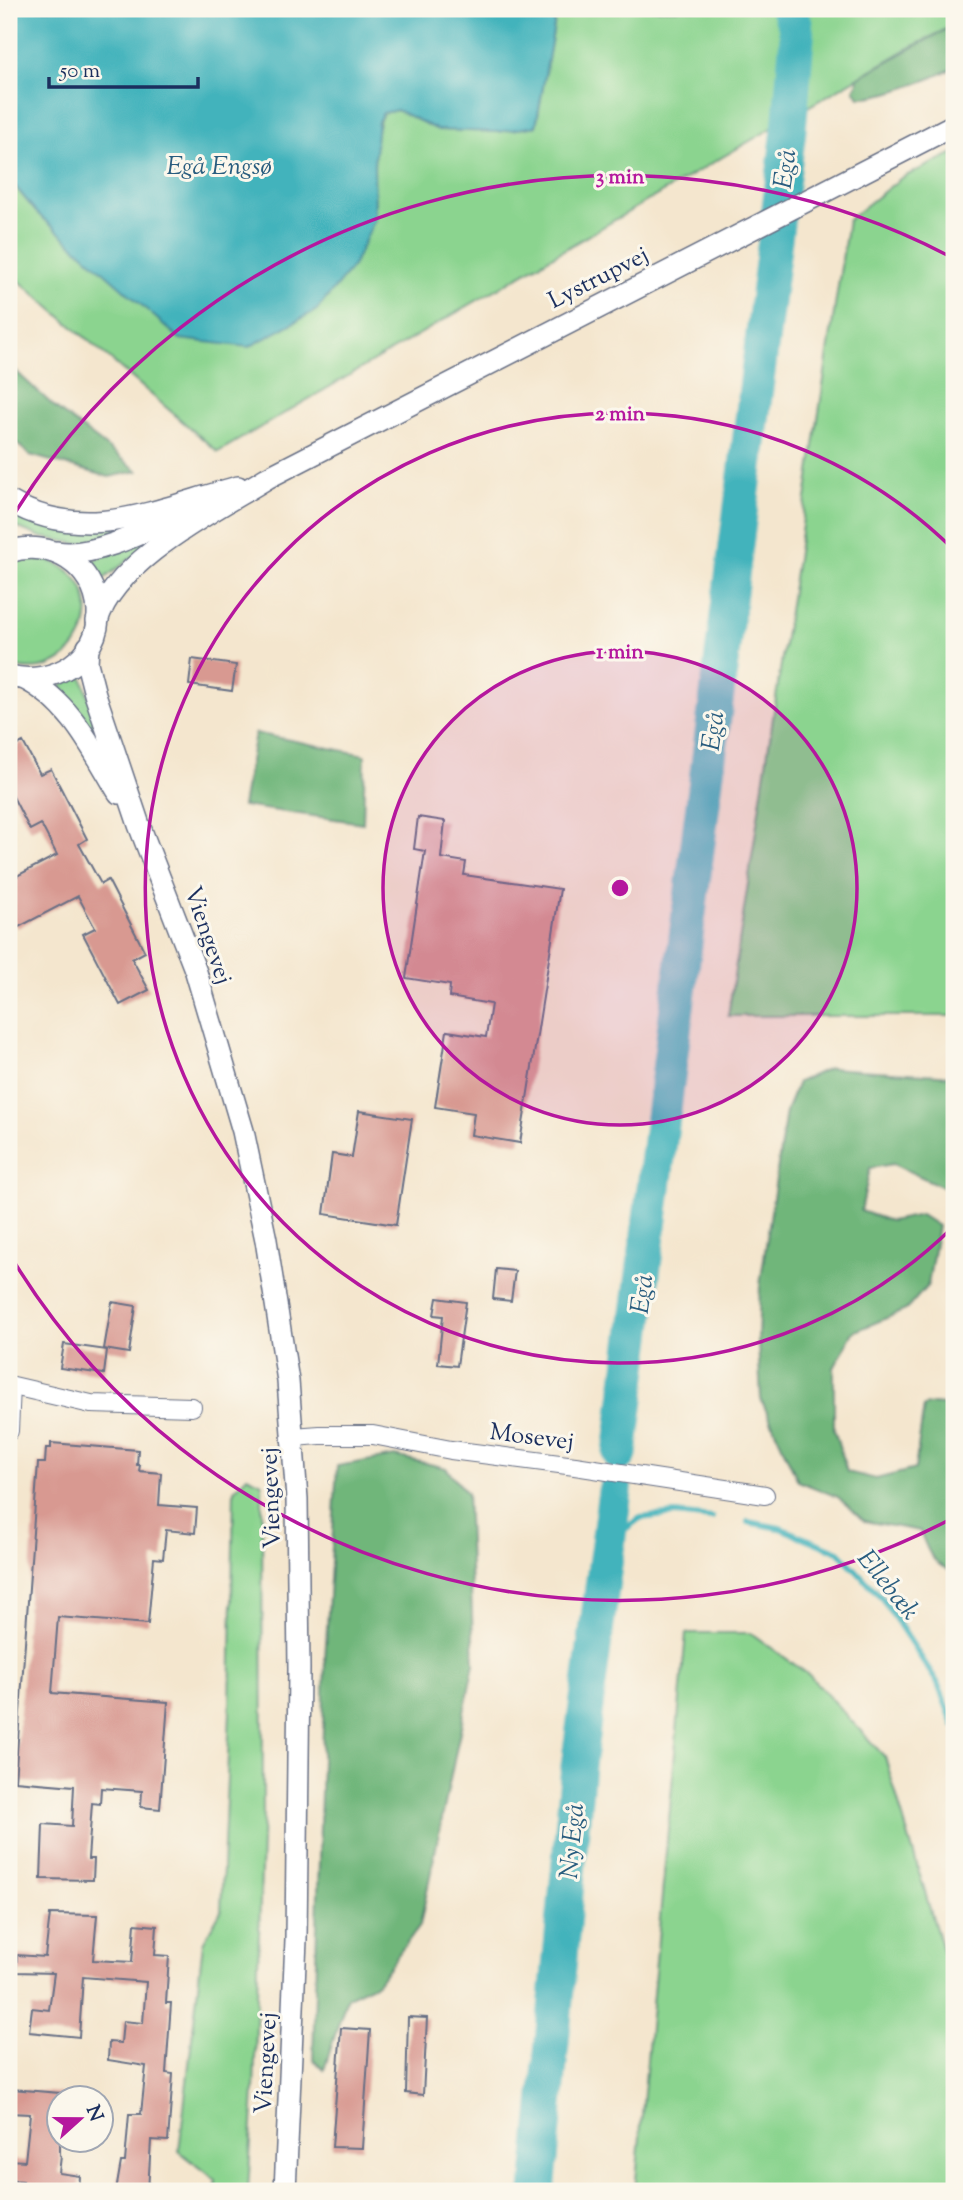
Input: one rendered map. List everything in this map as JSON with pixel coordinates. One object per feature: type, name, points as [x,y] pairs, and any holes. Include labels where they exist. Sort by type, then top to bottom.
[{"type":"street","name":"Lystrupvej","points":[[88,647],[97,621],[113,590],[136,565],[184,529],[267,478],[954,125]]},
{"type":"street","name":"Lystrupvej","points":[[9,552],[23,548],[76,554],[115,543],[167,522],[238,487],[267,478]]},
{"type":"street","points":[[9,501],[31,512],[60,520],[104,523],[238,487]]},
{"type":"street","points":[[9,534],[77,566],[90,584],[98,608],[97,621]]},
{"type":"street","points":[[17,677],[46,678],[74,664],[88,647]]},
{"type":"street","name":"Viengevej","points":[[88,647],[87,663],[95,694],[139,825],[196,972],[243,1131],[266,1240],[288,1381],[298,1540],[299,1669],[297,1926],[285,2191]]},
{"type":"street","name":"Viengevej","points":[[17,677],[50,695],[64,709],[93,749],[139,825]]},
{"type":"street","points":[[9,1431],[10,1385],[91,1404],[192,1407]]},
{"type":"street","name":"Mosevej","points":[[293,1437],[373,1436],[451,1450],[765,1495]]},
{"type":"green space","points":[[557,9],[954,9],[954,25],[902,52],[218,452],[9,272],[9,179],[37,213],[375,219],[376,136],[383,113],[397,110],[438,130],[498,132],[536,126]]},
{"type":"green space","points":[[954,25],[954,68],[894,91],[859,97],[854,89],[857,78]]},
{"type":"green space","points":[[954,153],[954,1016],[728,1016],[848,220],[901,178]]},
{"type":"green space","points":[[9,365],[58,410],[138,471],[109,477],[30,455],[9,437]]},
{"type":"green space","points":[[9,507],[155,519],[79,544],[41,537],[9,524]]},
{"type":"green space","points":[[147,539],[147,546],[102,580],[88,562]]},
{"type":"green space","points":[[34,558],[55,563],[75,577],[85,595],[87,614],[82,634],[71,651],[54,663],[33,669],[9,665],[9,564]]},
{"type":"green space","points":[[79,674],[100,730],[95,735],[60,686]]},
{"type":"green space","points":[[255,733],[365,755],[363,823],[242,806]]},
{"type":"green space","points":[[829,1068],[954,1076],[954,1192],[893,1164],[870,1168],[861,1211],[890,1221],[921,1215],[938,1226],[928,1285],[906,1310],[853,1332],[834,1368],[834,1429],[847,1472],[876,1479],[915,1469],[924,1406],[954,1406],[954,1570],[936,1562],[920,1531],[864,1521],[838,1497],[798,1481],[761,1399],[758,1342],[760,1285],[786,1111],[798,1082]]},
{"type":"green space","points":[[395,1456],[446,1468],[467,1493],[474,1664],[420,1925],[377,1983],[347,1997],[324,2070],[313,2059],[325,1660],[337,1466]]},
{"type":"green space","points":[[247,1476],[262,1483],[263,1809],[254,2091],[248,2191],[215,2191],[216,2180],[179,2151],[203,1943],[221,1911],[230,1711],[234,1490]]},
{"type":"green space","points":[[686,1633],[751,1633],[809,1675],[885,1757],[954,1990],[954,2191],[635,2191]]},
{"type":"water","name":"Egå Engsø","points":[[9,9],[557,9],[536,126],[498,132],[438,130],[397,110],[383,113],[378,121],[374,165],[375,219],[353,266],[317,310],[249,347],[180,339],[37,213],[9,179]]},
{"type":"building","points":[[192,659],[236,665],[232,691],[189,685]]},
{"type":"building","points":[[23,742],[40,774],[51,769],[87,839],[79,844],[101,884],[108,880],[145,952],[132,959],[149,990],[120,1005],[83,934],[95,928],[78,896],[17,928],[9,912],[9,880],[57,855],[41,824],[30,830],[9,789],[9,750]]},
{"type":"building","points":[[418,817],[445,821],[441,858],[466,862],[464,875],[560,889],[520,1143],[471,1135],[474,1113],[435,1107],[447,1031],[486,1037],[491,1004],[449,997],[450,985],[406,978],[425,851],[414,849]]},
{"type":"building","points":[[359,1111],[412,1119],[396,1225],[324,1214],[332,1154],[352,1157]]},
{"type":"building","points":[[496,1269],[515,1271],[511,1301],[493,1299]]},
{"type":"building","points":[[437,1298],[466,1302],[457,1366],[438,1364],[443,1316],[434,1315]]},
{"type":"building","points":[[112,1302],[136,1306],[129,1353],[104,1349]]},
{"type":"building","points":[[64,1344],[107,1350],[104,1374],[60,1368]]},
{"type":"building","points":[[51,1443],[138,1450],[139,1471],[161,1473],[159,1505],[197,1508],[195,1533],[166,1530],[163,1559],[154,1558],[148,1624],[58,1617],[52,1693],[168,1702],[160,1809],[141,1807],[142,1791],[101,1788],[100,1804],[92,1803],[88,1859],[94,1859],[93,1880],[41,1879],[43,1824],[72,1826],[74,1786],[15,1781],[38,1463],[45,1463],[46,1448],[51,1448]]},
{"type":"building","points":[[50,1914],[97,1915],[93,1960],[132,1962],[135,1924],[157,1926],[155,1955],[169,1956],[166,2003],[171,2003],[166,2073],[173,2074],[168,2141],[151,2140],[148,2191],[116,2191],[121,2162],[125,2162],[129,2114],[141,2114],[146,2066],[108,2060],[109,2042],[121,2043],[123,2021],[143,2023],[146,1982],[83,1977],[79,2037],[29,2032],[32,2008],[49,2010],[54,1973],[16,1972],[17,1955],[45,1957]]},
{"type":"building","points":[[408,2017],[427,2018],[423,2095],[406,2093]]},
{"type":"building","points":[[341,2028],[370,2030],[362,2148],[332,2147]]},
{"type":"building","points":[[11,2089],[46,2092],[46,2154],[60,2154],[59,2173],[80,2176],[79,2191],[22,2191],[23,2181],[9,2180],[9,2160],[25,2161],[30,2114],[9,2113]]},
{"type":"waterway","name":"Egå","points":[[620,1454],[789,130],[797,37],[788,9]]},
{"type":"waterway","name":"Ny Egå","points":[[538,2191],[578,1766],[615,1491]]},
{"type":"waterway","points":[[609,1541],[640,1518],[675,1514],[712,1518]]},
{"type":"waterway","name":"Ellebæk","points":[[748,1522],[780,1528],[839,1552],[882,1598],[937,1682],[954,1725]]}]
